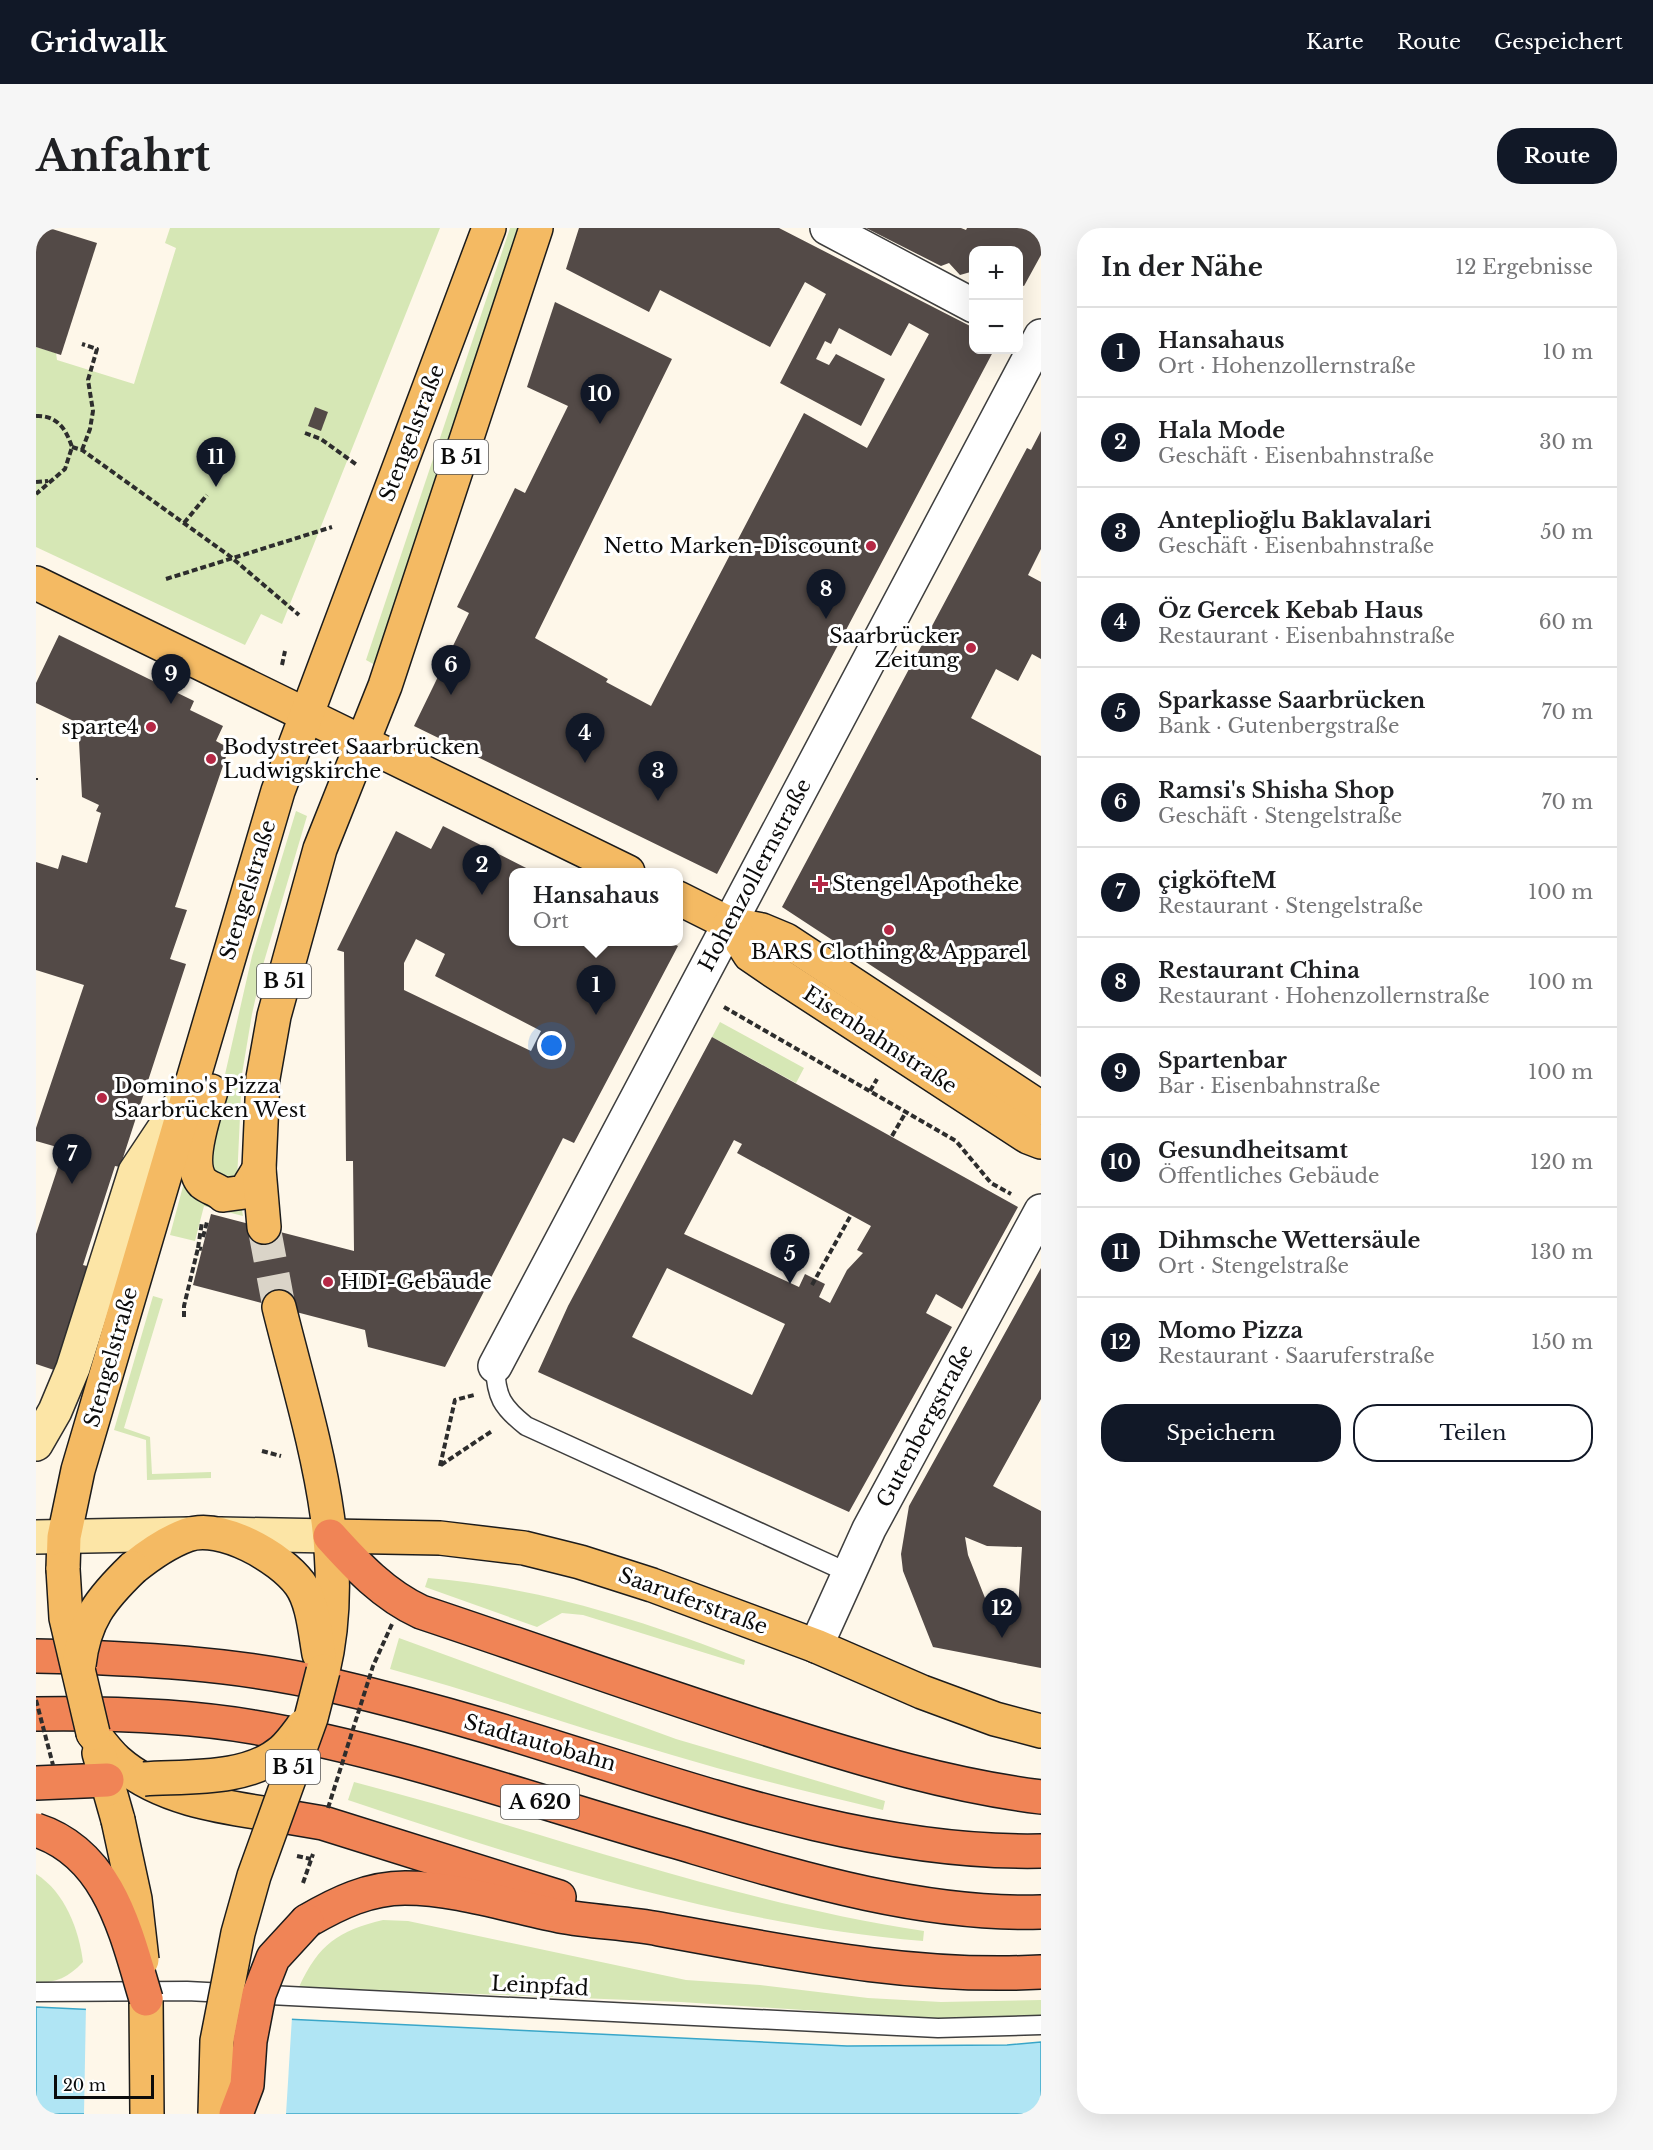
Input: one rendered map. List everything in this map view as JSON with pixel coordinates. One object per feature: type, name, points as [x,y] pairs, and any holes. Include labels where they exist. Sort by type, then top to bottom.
[{"type":"highway","points":[[330,1536],[365,1575],[403,1604],[422,1612],[688,1704],[820,1746],[930,1776],[1041,1797]]},
{"type":"highway","name":"Stadtautobahn","points":[[36,1656],[127,1658],[185,1663],[332,1685],[486,1726],[790,1816],[871,1835],[965,1848],[1041,1851]]},
{"type":"highway","name":"A 620","points":[[36,1714],[177,1717],[251,1726],[320,1740],[474,1781],[603,1821],[849,1890],[967,1908],[1041,1912]]},
{"type":"highway","points":[[42,1777],[107,1780]]},
{"type":"highway","points":[[276,1815],[323,1823],[407,1847],[658,1929]]},
{"type":"highway","points":[[36,1830],[62,1842],[79,1854],[95,1871],[120,1911],[146,1999]]},
{"type":"highway","points":[[236,2114],[247,2085],[250,2041],[259,1994],[273,1958],[307,1921],[335,1905],[372,1891],[404,1888],[443,1890],[562,1916],[658,1929],[819,1959],[885,1968],[988,1974],[1041,1972]]},
{"type":"main road","name":"Stengelstraße","points":[[78,1676],[66,1618],[63,1569],[50,1537],[78,1470],[278,791],[489,228]]},
{"type":"main road","name":"B 51","points":[[264,1227],[259,1169],[263,1078],[274,1016],[320,849],[393,664],[536,228]]},
{"type":"main road","points":[[36,583],[618,868]]},
{"type":"main road","name":"Eisenbahnstraße","points":[[683,900],[730,924],[762,930],[786,940],[1041,1108]]},
{"type":"main road","name":"Eisenbahnstraße","points":[[730,924],[750,955],[1019,1131],[1041,1142]]},
{"type":"main road","points":[[219,985],[219,1057],[195,1155],[196,1172],[204,1184],[223,1196],[245,1192],[259,1169]]},
{"type":"main road","points":[[279,1307],[321,1482],[330,1536],[320,1601]]},
{"type":"main road","points":[[78,1676],[82,1639],[96,1608],[133,1568],[152,1553],[204,1534],[260,1550],[279,1562],[320,1601]]},
{"type":"main road","name":"Saaruferstraße","points":[[330,1536],[440,1538],[524,1548],[652,1585],[816,1646],[922,1692],[995,1719],[1041,1731]]},
{"type":"main road","name":"B 51","points":[[276,1815],[310,1718],[323,1671],[320,1601]]},
{"type":"main road","name":"B 51","points":[[78,1676],[107,1780]]},
{"type":"main road","points":[[147,2114],[146,1999],[135,1899],[107,1780],[231,1773],[282,1752],[310,1718]]},
{"type":"main road","points":[[93,1733],[116,1761],[144,1779],[193,1801],[276,1815],[254,1876],[227,1981],[217,2041],[215,2114]]},
{"type":"street","points":[[827,228],[969,303]]},
{"type":"street","name":"Hohenzollernstraße","points":[[495,1366],[730,924],[1035,337]]},
{"type":"street","points":[[36,1444],[55,1411],[73,1368],[135,1172],[188,1093]]},
{"type":"street","name":"Gutenbergstraße","points":[[816,1646],[869,1529],[1030,1205]]},
{"type":"street","points":[[50,1537],[204,1534],[330,1536]]},
{"type":"lane","name":"Hohenzollernstraße","points":[[495,1366],[496,1390],[506,1420]]},
{"type":"lane","points":[[506,1420],[526,1426],[849,1573]]},
{"type":"lane","name":"Leinpfad","points":[[36,1992],[187,1991],[938,2028],[1041,2025]]},
{"type":"path","points":[[82,344],[97,349],[88,380],[93,411],[90,429],[82,450]]},
{"type":"path","points":[[36,416],[51,418],[61,424],[72,447],[65,469],[36,494]]},
{"type":"path","points":[[305,433],[321,439],[357,465]]},
{"type":"path","points":[[72,447],[82,450],[231,557],[299,615]]},
{"type":"path","points":[[36,482],[49,481]]},
{"type":"path","points":[[184,523],[207,495]]},
{"type":"path","points":[[166,579],[332,526]]},
{"type":"path","points":[[720,1005],[957,1141],[991,1183],[1030,1205]]},
{"type":"path","points":[[892,1136],[906,1112]]},
{"type":"path","points":[[812,1285],[851,1215]]},
{"type":"path","points":[[184,1317],[183,1306],[198,1248],[202,1249]]},
{"type":"path","points":[[455,1400],[440,1466],[506,1420]]},
{"type":"path","points":[[262,1451],[278,1455]]},
{"type":"path","points":[[328,1808],[373,1666],[392,1624]]},
{"type":"path","points":[[36,1700],[42,1777]]},
{"type":"path","points":[[300,1894],[315,1849]]},
{"type":"path","points":[[292,1854],[311,1860]]},
{"type":"green space","points":[[170,228],[440,228],[282,624],[261,614],[245,645],[36,547],[36,347],[56,353],[57,360],[134,384],[176,248],[165,243]]},
{"type":"green space","points":[[510,228],[521,228],[377,666],[366,660]]},
{"type":"green space","points":[[296,811],[307,816],[263,965],[242,1074],[237,1180],[215,1176],[208,1149],[252,956]]},
{"type":"green space","points":[[720,1022],[804,1068],[796,1083],[712,1037]]},
{"type":"green space","points":[[186,1175],[241,1205],[243,1216],[204,1206],[195,1241],[170,1235]]},
{"type":"green space","points":[[153,1296],[163,1299],[124,1428],[150,1437],[152,1474],[211,1472],[211,1478],[147,1480],[146,1440],[114,1430]]},
{"type":"green space","points":[[428,1578],[510,1589],[589,1607],[706,1645],[745,1660],[744,1665],[583,1615],[562,1613],[537,1627],[425,1587]]},
{"type":"green space","points":[[399,1638],[676,1739],[885,1801],[883,1810],[698,1763],[390,1669]]},
{"type":"green space","points":[[354,1782],[708,1884],[851,1918],[924,1931],[923,1941],[849,1933],[776,1921],[704,1906],[560,1868],[348,1800]]},
{"type":"green space","points":[[36,1874],[63,1901],[78,1937],[83,1962],[73,1972],[62,1978],[36,1983]]},
{"type":"green space","points":[[383,1920],[408,1921],[686,1980],[760,1985],[868,1998],[941,2002],[1041,2000],[1041,2015],[940,2019],[681,2002],[299,1987],[314,1960],[332,1942],[354,1929]]},
{"type":"water","points":[[36,2007],[847,2046],[1007,2045],[1041,2042],[1041,2114],[36,2114]]},
{"type":"pier","points":[[86,2006],[292,2017],[286,2114],[84,2114]]},
{"type":"building","points":[[36,228],[49,228],[97,243],[61,355],[36,347]]},
{"type":"building","points":[[579,228],[779,228],[969,325],[969,354],[992,354],[717,874],[414,726],[469,613],[457,607],[515,488],[525,493],[568,406],[527,387],[555,302],[672,359],[535,638],[608,679],[606,682],[651,706],[804,413],[867,448],[929,334],[909,323],[891,356],[839,328],[831,344],[825,341],[816,359],[829,365],[836,354],[885,379],[861,426],[780,383],[826,294],[805,282],[770,347],[660,290],[649,312],[566,269]]},
{"type":"building","points":[[866,228],[961,228],[966,230],[967,228],[1041,228],[1041,255],[1024,286],[1023,246],[969,246],[969,272],[960,275],[949,263],[941,266]]},
{"type":"building","points":[[315,407],[328,412],[321,431],[308,426]]},
{"type":"building","points":[[1041,431],[1041,549],[1028,575],[1041,582],[1041,659],[1032,654],[1018,681],[996,669],[971,718],[1041,756],[1041,1077],[782,907],[1027,448],[1031,450]]},
{"type":"building","points":[[59,635],[194,701],[190,710],[223,726],[216,741],[229,748],[175,907],[187,910],[170,959],[186,964],[120,1167],[115,1166],[83,1265],[90,1267],[57,1371],[36,1364],[36,1234],[64,1149],[36,1141],[36,1128],[84,985],[36,970],[36,862],[58,869],[62,855],[87,863],[101,813],[96,811],[99,805],[82,797],[78,723],[36,703],[36,683]]},
{"type":"building","points":[[443,826],[526,868],[509,868],[509,946],[678,946],[574,1143],[563,1138],[445,1367],[368,1347],[365,1330],[193,1285],[211,1214],[354,1251],[353,1161],[346,1161],[344,952],[337,950],[396,831],[431,849]],"holes":[[[416,939],[445,954],[435,976],[541,1031],[531,1051],[404,990],[404,963]]]},
{"type":"building","points":[[712,1037],[1018,1207],[962,1309],[936,1294],[926,1313],[952,1327],[849,1512],[538,1372],[568,1306]],"holes":[[[734,1140],[742,1144],[737,1153],[871,1226],[857,1250],[863,1253],[847,1270],[830,1303],[819,1297],[825,1284],[805,1274],[799,1287],[684,1234]],[[667,1268],[785,1324],[752,1395],[632,1337]]]},
{"type":"building","points":[[1041,1268],[1041,1399],[993,1486],[1041,1511],[1041,1668],[933,1647],[903,1571],[901,1554],[909,1506]],"holes":[[[965,1537],[987,1546],[1022,1547],[1018,1608],[987,1603],[968,1555]]]},
{"type":"tunnel","points":[[264,1227],[279,1307]]},
{"type":"place","name":"Gesundheitsamt","points":[[600,424]]},
{"type":"place","name":"Dihmsche Wettersäule","points":[[216,487]]},
{"type":"place","name":"Netto Marken-Discount","points":[[871,546]]},
{"type":"place","name":"Restaurant China","points":[[826,619]]},
{"type":"place","name":"Saarbrücker Zeitung","points":[[971,648]]},
{"type":"place","name":"Ramsi's Shisha Shop","points":[[451,695]]},
{"type":"place","name":"Spartenbar","points":[[171,704]]},
{"type":"place","name":"sparte4","points":[[151,727]]},
{"type":"place","name":"Bodystreet Saarbrücken Ludwigskirche","points":[[211,759]]},
{"type":"place","name":"Öz Gercek Kebab Haus","points":[[585,763]]},
{"type":"place","name":"Anteplioğlu Baklavalari","points":[[658,801]]},
{"type":"place","name":"Stengel Apotheke","points":[[820,884]]},
{"type":"place","name":"Hala Mode","points":[[482,895]]},
{"type":"place","name":"BARS Clothing & Apparel","points":[[889,930]]},
{"type":"place","name":"Hansahaus","points":[[596,1015]]},
{"type":"place","name":"Domino's Pizza Saarbrücken West","points":[[102,1098]]},
{"type":"place","name":"çigköfteM","points":[[72,1184]]},
{"type":"place","name":"HDI-Gebäude","points":[[328,1282]]},
{"type":"place","name":"Sparkasse Saarbrücken","points":[[790,1284]]},
{"type":"place","name":"Momo Pizza","points":[[1002,1638]]}]
